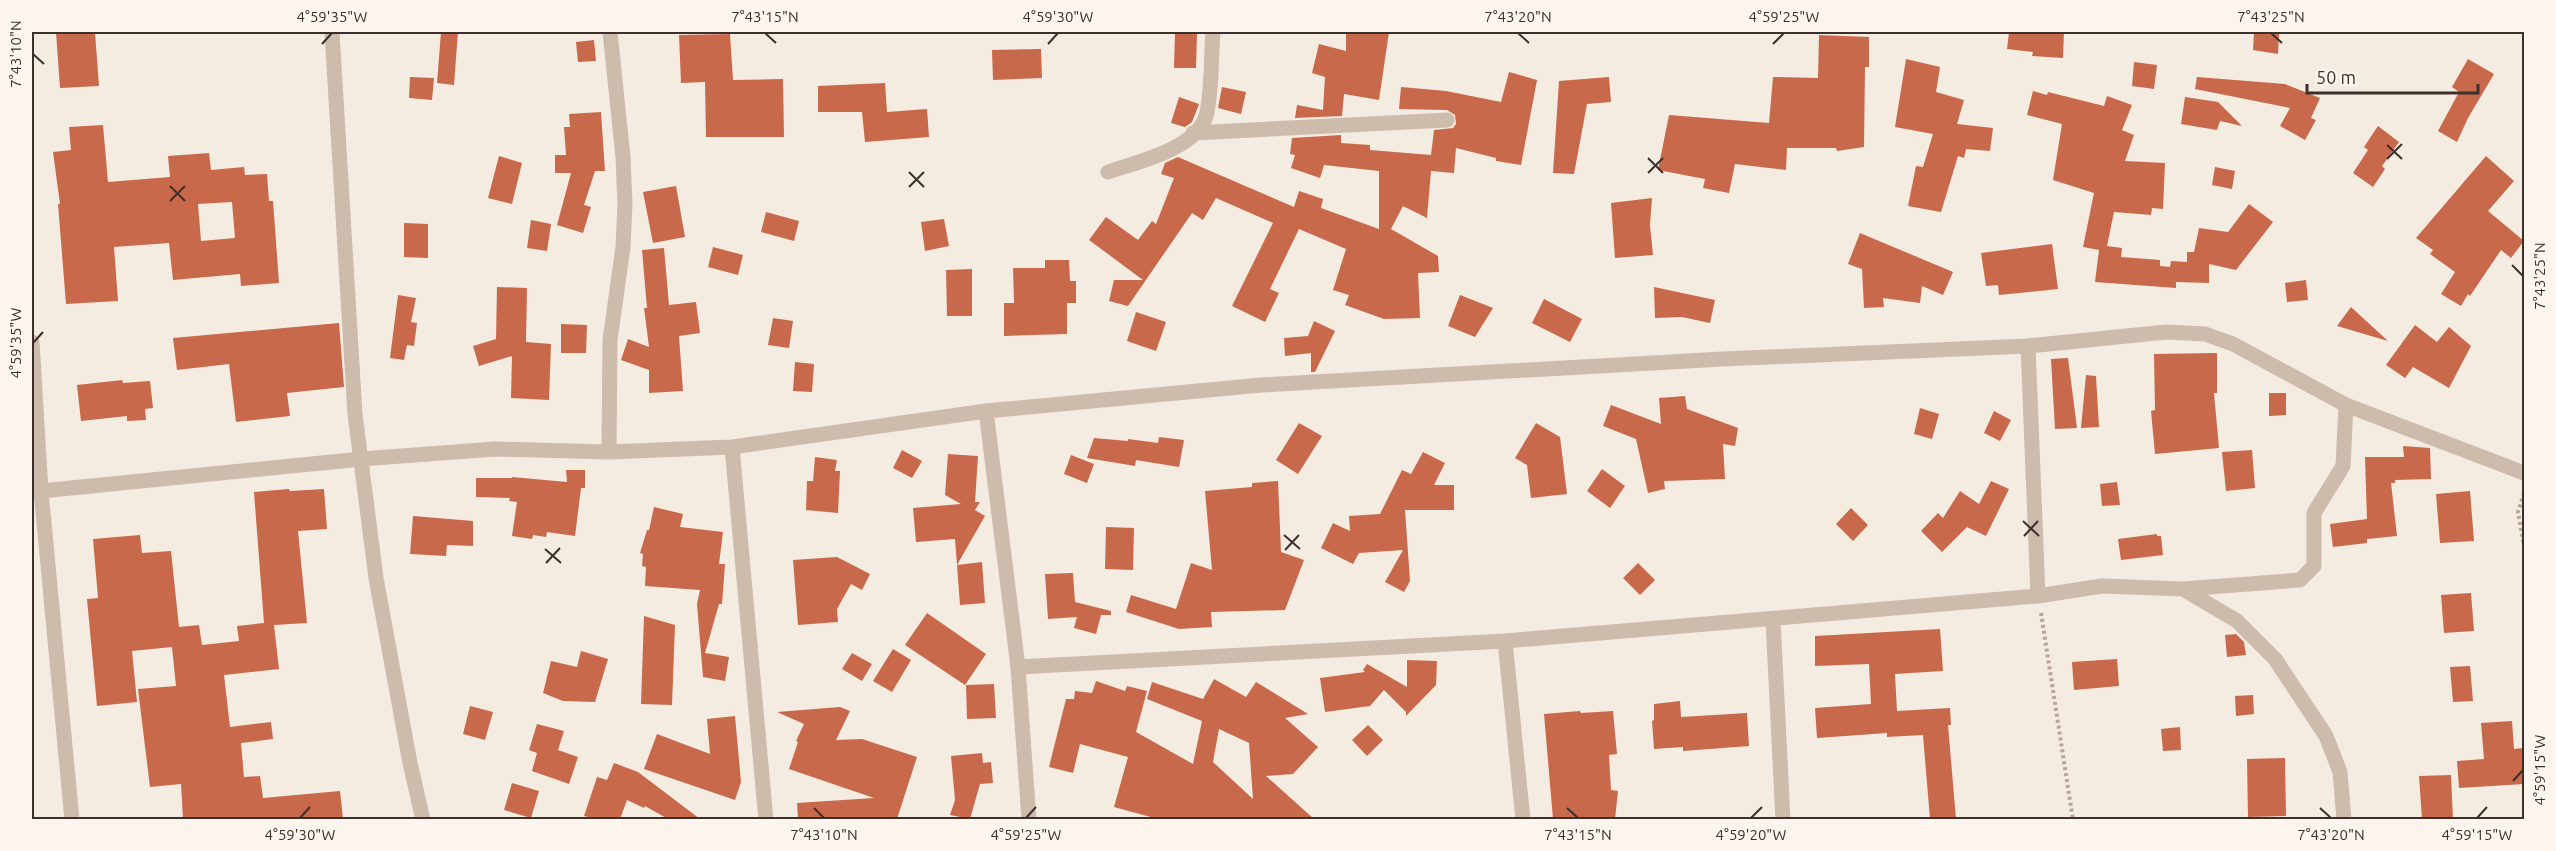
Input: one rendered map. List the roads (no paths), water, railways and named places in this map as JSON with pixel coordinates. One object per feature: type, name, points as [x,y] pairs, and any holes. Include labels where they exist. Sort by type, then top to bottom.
[{"type":"street","points":[[332,32],[355,414],[378,589],[410,763],[423,819]]},
{"type":"street","points":[[609,452],[610,340],[623,248],[625,204],[623,157],[610,32]]},
{"type":"street","points":[[1108,172],[1176,149],[1206,117],[1213,32]]},
{"type":"street","points":[[1193,133],[1447,120]]},
{"type":"street","points":[[36,490],[361,459],[495,449],[609,452],[732,447],[986,411],[1261,385],[1489,374],[1723,359],[2028,346],[2166,332],[2205,334],[2233,344],[2346,405],[2524,473]]},
{"type":"street","points":[[32,342],[36,490],[72,819]]},
{"type":"street","points":[[2028,346],[2038,596]]},
{"type":"street","points":[[1018,667],[1505,641],[2038,596],[2102,586],[2183,589],[2300,580],[2314,566],[2314,513],[2343,466],[2346,405]]},
{"type":"street","points":[[986,411],[1018,667],[1029,819]]},
{"type":"street","points":[[732,447],[766,819]]},
{"type":"street","points":[[2183,589],[2237,621],[2275,659],[2326,736],[2340,772],[2344,819]]},
{"type":"street","points":[[1773,620],[1782,819]]},
{"type":"street","points":[[1505,641],[1523,819]]}]
